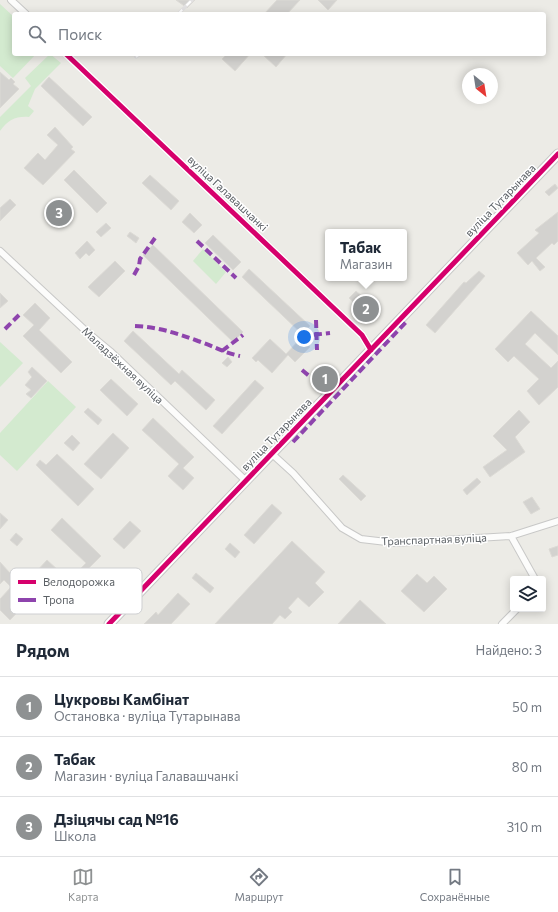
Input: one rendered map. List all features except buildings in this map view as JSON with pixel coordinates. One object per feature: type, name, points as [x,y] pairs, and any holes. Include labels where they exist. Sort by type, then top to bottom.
[{"type":"street","points":[[11,0],[24,12]]},
{"type":"street","name":"вуліца Галавашчанкі","points":[[68,56],[362,335],[371,350]]},
{"type":"street","name":"вуліца Тутарынава","points":[[142,589],[558,154]]},
{"type":"street","name":"Маладзёжная вуліца","points":[[0,251],[87,332],[110,351],[245,480]]},
{"type":"street","name":"Транспартная вуліца","points":[[271,453],[293,473],[342,528],[361,539],[395,543],[511,536],[558,521]]},
{"type":"street","points":[[511,536],[533,576]]},
{"type":"street","points":[[502,624],[514,612]]},
{"type":"street","name":"вуліца Тутарынава","points":[[109,624],[118,614]]},
{"type":"green space","points":[[0,4],[12,15],[12,56],[34,56],[13,78],[0,66]]},
{"type":"green space","points":[[48,56],[52,56],[61,63],[35,89],[28,106],[34,111],[29,117],[20,117],[9,121],[0,131],[0,117],[31,86],[25,78]]},
{"type":"green space","points":[[203,249],[226,272],[216,284],[193,261]]},
{"type":"green space","points":[[0,342],[23,363],[0,387]]},
{"type":"green space","points":[[48,381],[76,407],[17,471],[0,455],[0,433]]},
{"type":"railway","points":[[180,12],[192,0]]},
{"type":"marked path","points":[[134,275],[139,266],[140,259],[155,238]]},
{"type":"marked path","points":[[197,241],[236,278]]},
{"type":"marked path","points":[[5,329],[19,315]]},
{"type":"marked path","points":[[316,320],[317,350]]},
{"type":"marked path","points":[[293,442],[408,320]]},
{"type":"marked path","points":[[135,326],[159,329],[174,333],[240,356]]},
{"type":"marked path","points":[[302,336],[330,333]]},
{"type":"marked path","points":[[222,351],[243,335]]},
{"type":"marked path","points":[[302,370],[319,384],[325,379]]},
{"type":"cycle path","points":[[68,56],[362,335],[371,350]]},
{"type":"cycle path","points":[[142,589],[558,154]]},
{"type":"cycle path","points":[[109,624],[119,614]]},
{"type":"place","name":"Дзіцячы сад №16","points":[[59,213]]},
{"type":"place","name":"Табак","points":[[366,309]]},
{"type":"place","name":"Цукровы Камбінат","points":[[325,379]]}]
